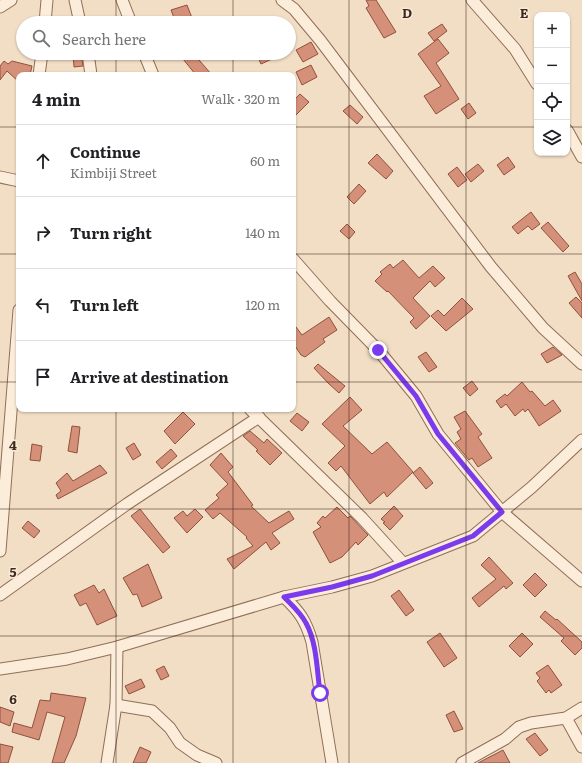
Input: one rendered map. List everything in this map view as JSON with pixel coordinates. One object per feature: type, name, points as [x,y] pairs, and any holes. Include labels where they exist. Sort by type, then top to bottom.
[{"type":"street","points":[[0,7],[11,0]]},
{"type":"street","points":[[46,16],[47,0]]},
{"type":"street","points":[[75,0],[78,16]]},
{"type":"street","points":[[122,0],[128,16]]},
{"type":"street","points":[[282,0],[294,9],[320,40],[491,267],[543,328],[582,364]]},
{"type":"street","points":[[472,0],[515,49],[534,79]]},
{"type":"street","points":[[39,72],[41,60]]},
{"type":"street","points":[[89,60],[91,72]]},
{"type":"street","points":[[147,60],[152,72]]},
{"type":"street","points":[[570,135],[582,157]]},
{"type":"street","points":[[0,177],[16,180]]},
{"type":"street","points":[[296,262],[330,301],[378,350],[416,396],[438,434],[502,512],[582,581]]},
{"type":"street","points":[[0,543],[16,347]]},
{"type":"street","points":[[253,412],[362,518],[402,562]]},
{"type":"street","points":[[0,595],[127,504],[259,417]]},
{"type":"street","points":[[0,670],[67,659],[117,647],[284,597],[332,587],[372,576],[402,562],[473,536],[532,487],[582,440]]},
{"type":"street","points":[[284,597],[298,611],[307,624],[312,642],[332,763]]},
{"type":"street","points":[[107,763],[116,705],[117,647]]},
{"type":"street","points":[[116,705],[152,711],[170,728],[180,743],[198,755],[216,763]]},
{"type":"street","points":[[462,763],[505,739],[519,727],[531,723],[566,718],[582,708]]},
{"type":"street","points":[[566,718],[582,747]]},
{"type":"building","points":[[366,0],[376,0],[396,32],[384,38],[366,8],[369,6]]},
{"type":"building","points":[[187,5],[191,16],[173,16],[171,10]]},
{"type":"building","points":[[442,24],[447,31],[434,41],[428,33]]},
{"type":"building","points":[[438,39],[449,53],[436,63],[459,99],[436,114],[424,96],[441,86],[418,54]]},
{"type":"building","points":[[311,42],[318,54],[303,62],[296,50]]},
{"type":"building","points":[[74,60],[82,60],[83,66],[74,67]]},
{"type":"building","points":[[184,60],[199,60],[209,72],[194,72]]},
{"type":"building","points":[[259,60],[270,60],[261,64]]},
{"type":"building","points":[[4,61],[8,64],[12,61],[32,66],[31,72],[16,72],[16,79],[7,71],[0,80],[0,66]]},
{"type":"building","points":[[311,65],[317,77],[302,85],[296,72]]},
{"type":"building","points":[[300,94],[309,102],[296,115],[296,98]]},
{"type":"building","points":[[469,103],[476,113],[468,119],[461,109]]},
{"type":"building","points":[[350,105],[363,117],[357,124],[343,111]]},
{"type":"building","points":[[377,154],[393,171],[386,179],[368,163]]},
{"type":"building","points":[[508,157],[515,167],[504,175],[497,165]]},
{"type":"building","points":[[478,164],[484,171],[471,182],[465,174]]},
{"type":"building","points":[[457,167],[467,180],[458,187],[448,174]]},
{"type":"building","points":[[359,184],[366,191],[354,204],[347,197]]},
{"type":"building","points":[[531,212],[540,224],[532,230],[528,226],[518,234],[512,227]]},
{"type":"building","points":[[548,222],[569,246],[563,252],[541,228]]},
{"type":"building","points":[[347,224],[355,232],[349,239],[340,231]]},
{"type":"building","points":[[403,260],[419,278],[433,266],[445,278],[435,287],[430,281],[413,298],[430,316],[416,329],[410,322],[414,318],[388,291],[387,292],[375,281],[382,274],[380,272],[390,264],[393,268]]},
{"type":"building","points":[[575,272],[582,284],[582,301],[568,276]]},
{"type":"building","points":[[576,297],[582,303],[582,318],[569,303]]},
{"type":"building","points":[[462,298],[473,309],[446,331],[431,316],[438,310],[444,316]]},
{"type":"building","points":[[329,317],[337,330],[323,339],[325,342],[305,357],[301,355],[296,348],[296,327],[302,335]]},
{"type":"building","points":[[553,347],[562,355],[547,363],[541,354]]},
{"type":"building","points":[[426,352],[437,367],[429,372],[418,357]]},
{"type":"building","points":[[318,364],[345,386],[339,393],[314,368]]},
{"type":"building","points":[[472,381],[478,389],[470,396],[463,388]]},
{"type":"building","points":[[522,382],[545,406],[553,400],[561,411],[539,426],[528,409],[525,412],[523,409],[515,416],[506,404],[501,408],[496,401],[505,394],[507,396]]},
{"type":"building","points":[[350,397],[362,410],[343,426],[372,454],[387,442],[413,472],[387,497],[384,492],[370,504],[341,466],[336,471],[328,463],[345,446],[322,424]]},
{"type":"building","points":[[465,411],[482,434],[478,437],[492,458],[478,467],[472,458],[469,460],[455,443],[461,439],[457,432],[461,429],[454,417]]},
{"type":"building","points":[[183,412],[195,424],[175,444],[164,431]]},
{"type":"building","points":[[297,413],[309,422],[302,431],[290,421]]},
{"type":"building","points":[[72,426],[80,427],[77,453],[68,451]]},
{"type":"building","points":[[250,431],[264,443],[267,439],[282,453],[270,465],[256,451],[258,450],[243,436]]},
{"type":"building","points":[[134,443],[141,455],[133,460],[126,448]]},
{"type":"building","points":[[32,444],[42,446],[40,461],[30,460]]},
{"type":"building","points":[[171,449],[177,456],[162,469],[156,462]]},
{"type":"building","points":[[221,453],[233,467],[228,472],[253,505],[251,506],[269,523],[289,511],[294,519],[272,533],[280,543],[271,550],[266,542],[234,569],[227,559],[253,546],[246,538],[247,537],[220,513],[213,519],[205,510],[219,498],[216,495],[228,484],[210,465]]},
{"type":"building","points":[[100,465],[107,473],[58,499],[56,495],[61,491],[56,483],[67,473],[73,481]]},
{"type":"building","points":[[420,467],[433,483],[426,489],[413,473]]},
{"type":"building","points":[[394,506],[403,516],[390,530],[381,519]]},
{"type":"building","points":[[337,507],[348,518],[350,516],[368,535],[358,545],[356,542],[342,557],[330,563],[313,532],[321,527],[317,523],[323,516],[325,518]]},
{"type":"building","points":[[140,509],[170,547],[163,553],[131,516]]},
{"type":"building","points":[[195,509],[203,517],[187,533],[174,518],[183,511],[187,516]]},
{"type":"building","points":[[28,521],[40,531],[34,538],[22,528]]},
{"type":"building","points":[[489,557],[513,583],[506,589],[504,586],[479,607],[472,598],[496,579],[481,565]]},
{"type":"building","points":[[148,564],[162,598],[142,607],[137,594],[133,595],[123,578]]},
{"type":"building","points":[[535,573],[547,585],[535,597],[523,585]]},
{"type":"building","points":[[94,585],[99,593],[104,589],[117,616],[97,625],[86,603],[80,606],[74,595]]},
{"type":"building","points":[[399,590],[414,610],[406,616],[391,596]]},
{"type":"building","points":[[545,611],[556,620],[557,619],[582,642],[582,648],[575,655],[561,641],[564,638],[540,617]]},
{"type":"building","points":[[440,633],[457,658],[444,667],[427,642]]},
{"type":"building","points":[[522,633],[533,644],[520,657],[509,646]]},
{"type":"building","points":[[548,665],[562,685],[551,693],[549,690],[546,693],[537,681],[540,678],[536,673]]},
{"type":"building","points":[[164,666],[169,676],[161,680],[156,670]]},
{"type":"building","points":[[141,679],[145,687],[129,694],[125,686]]},
{"type":"building","points":[[51,693],[86,698],[76,736],[64,763],[52,763],[65,717],[47,712],[39,740],[12,732],[14,723],[32,728],[40,700],[50,701]]},
{"type":"building","points":[[0,707],[14,712],[10,726],[0,722]]},
{"type":"building","points":[[454,711],[463,729],[454,732],[446,715]]},
{"type":"building","points":[[535,733],[548,750],[540,756],[526,739]]},
{"type":"building","points":[[0,744],[13,747],[8,763],[0,763]]},
{"type":"building","points":[[140,747],[151,752],[146,763],[133,763]]},
{"type":"building","points":[[503,750],[510,763],[478,763]]},
{"type":"route","points":[[320,693],[312,642],[307,624],[298,611],[284,597],[332,587],[372,576],[402,562],[473,536],[502,512],[438,434],[416,396],[378,350]]}]
